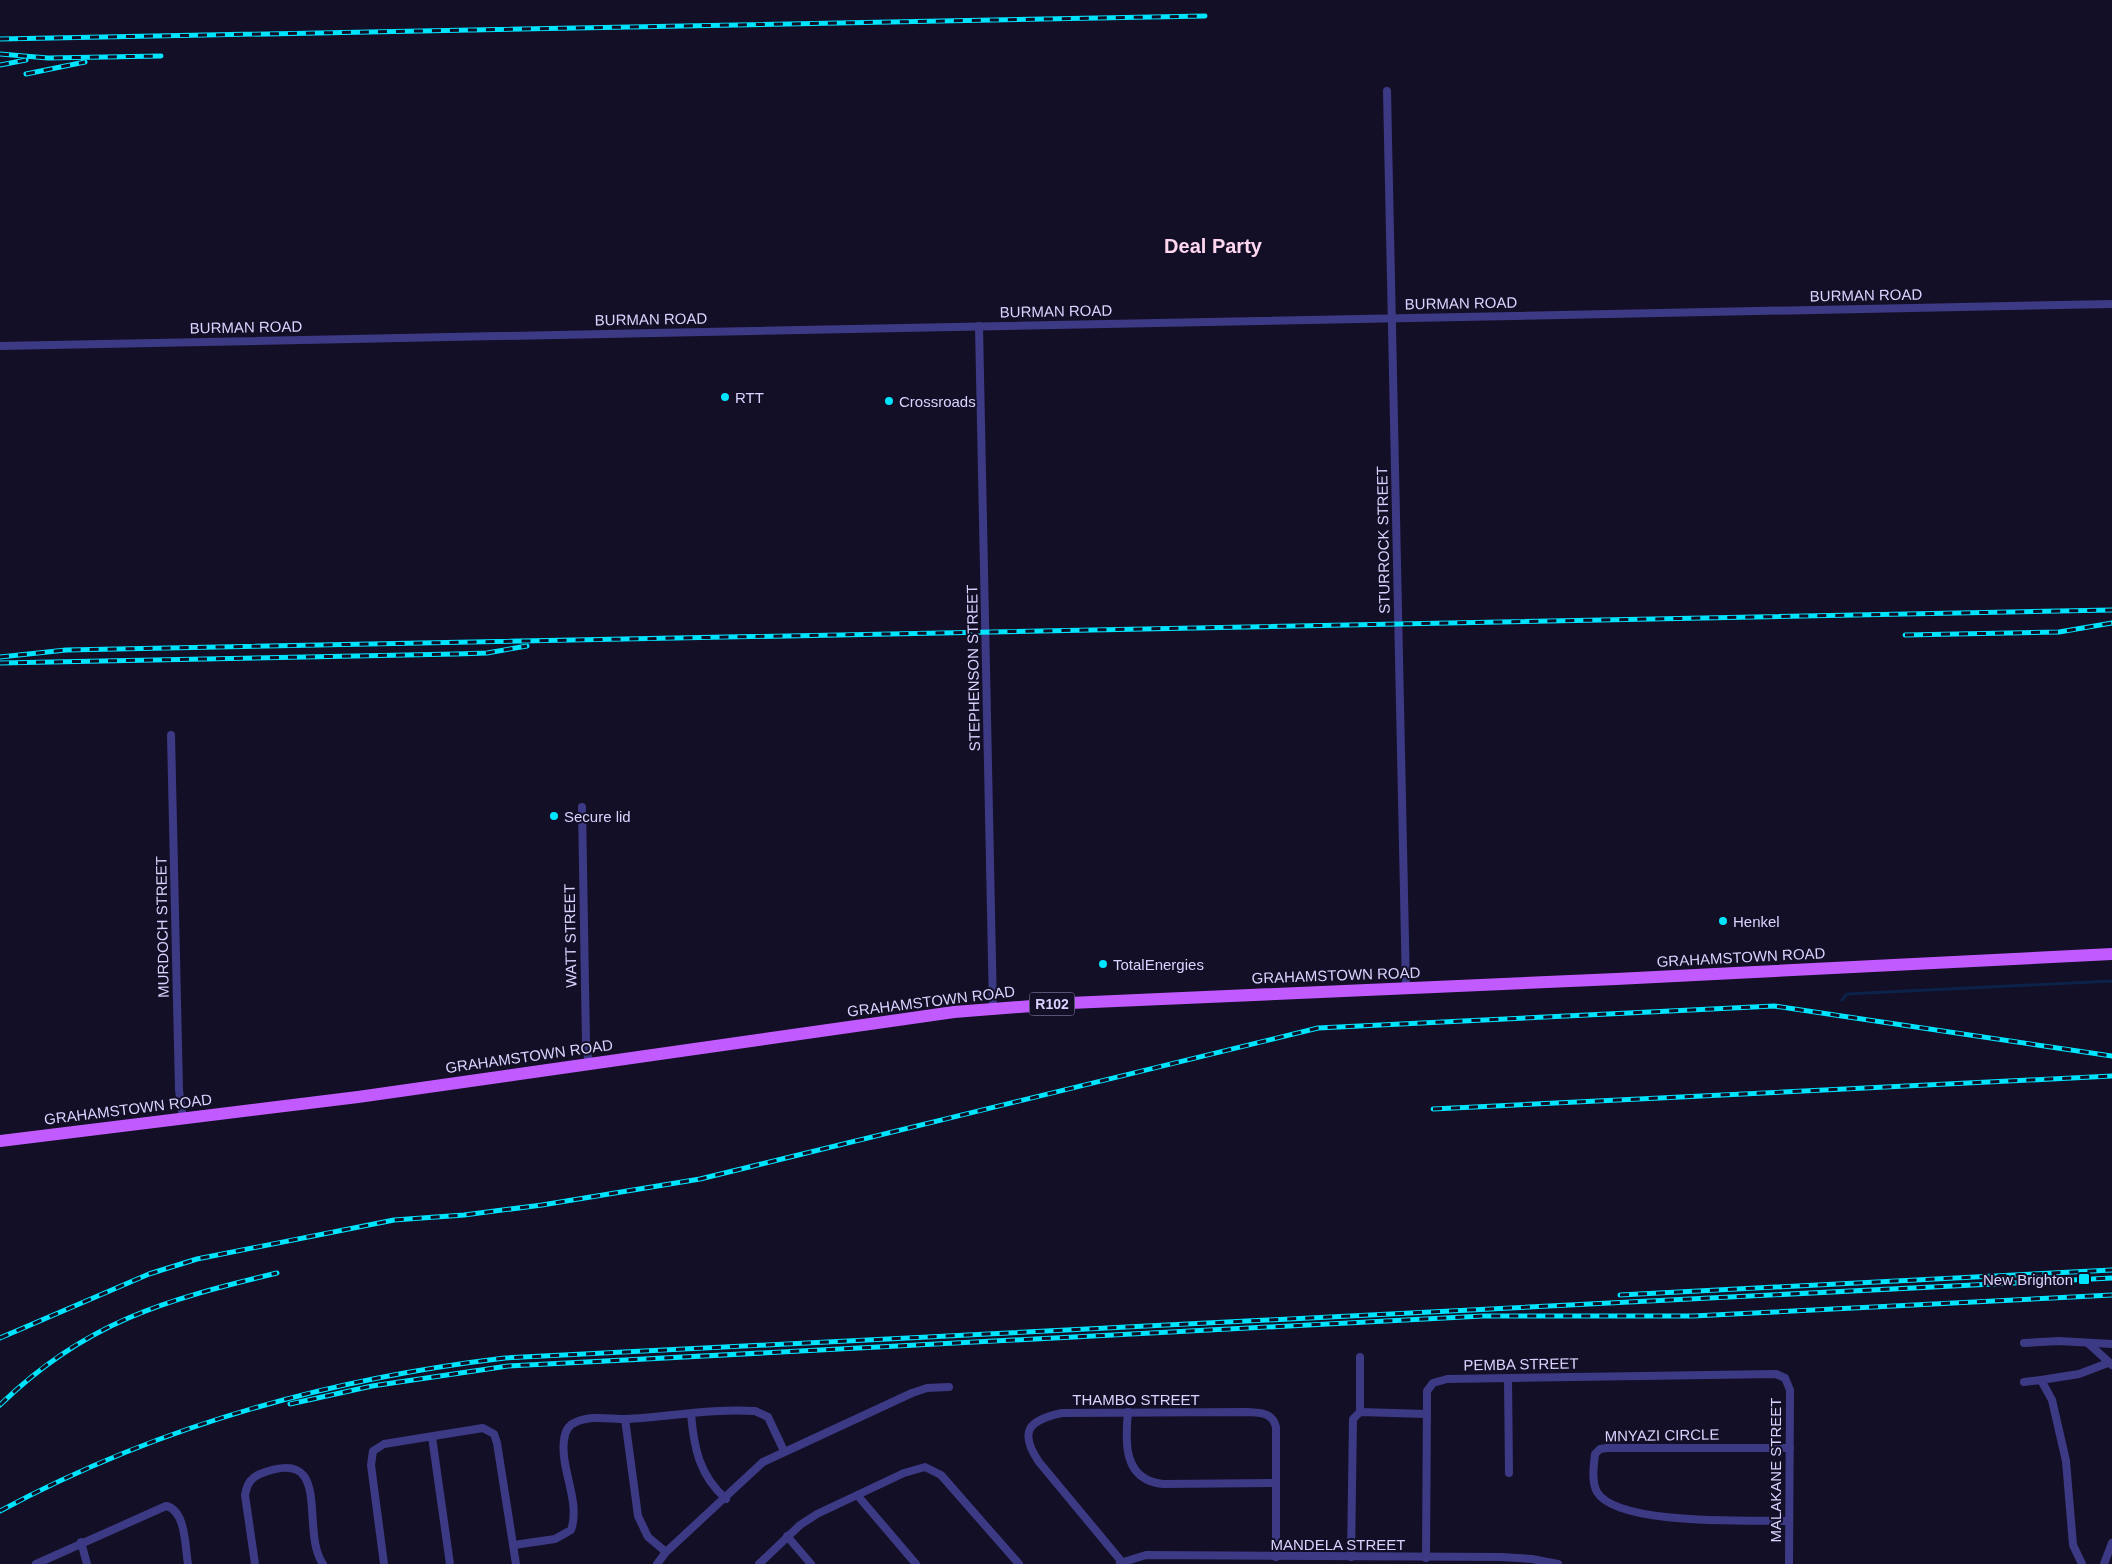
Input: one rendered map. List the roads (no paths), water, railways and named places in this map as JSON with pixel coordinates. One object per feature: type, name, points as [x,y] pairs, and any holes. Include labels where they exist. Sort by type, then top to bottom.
[{"type":"main road","name":"GRAHAMSTOWN ROAD","points":[[0,1141],[183,1119],[954,1012],[1079,1003],[2112,954]]},
{"type":"street","name":"STURROCK STREET","points":[[1387,91],[1406,988]]},
{"type":"street","name":"BURMAN ROAD","points":[[0,346],[2112,304]]},
{"type":"street","name":"STEPHENSON STREET","points":[[979,326],[993,1009]]},
{"type":"street","name":"MURDOCH STREET","points":[[171,735],[179,1090],[183,1119]]},
{"type":"street","name":"WATT STREET","points":[[582,807],[586,1044],[589,1064]]},
{"type":"street","points":[[2024,1343],[2058,1340],[2089,1344],[2112,1344]]},
{"type":"street","points":[[2024,1382],[2079,1374],[2110,1364],[2089,1344]]},
{"type":"street","points":[[1351,1557],[1353,1419],[1360,1412],[1360,1358]]},
{"type":"street","name":"PEMBA STREET","points":[[1426,1558],[1427,1391],[1432,1383],[1438,1380],[1508,1378],[1776,1374],[1785,1378]]},
{"type":"street","points":[[1508,1378],[1509,1473]]},
{"type":"street","name":"MALAKANE STREET","points":[[1785,1378],[1790,1390],[1789,1564]]},
{"type":"street","points":[[2041,1380],[2052,1400],[2067,1466],[2073,1545],[2082,1564]]},
{"type":"street","points":[[657,1564],[666,1552],[726,1499],[763,1462],[912,1393],[927,1388],[949,1387]]},
{"type":"street","points":[[514,1545],[555,1539],[571,1530],[573,1517],[563,1453],[564,1439],[569,1426],[586,1418],[625,1419],[744,1410],[762,1413],[772,1424],[784,1451]]},
{"type":"street","points":[[1128,1412],[1126,1448],[1128,1456],[1136,1469],[1150,1481],[1163,1484],[1276,1483]]},
{"type":"street","name":"THAMBO STREET","points":[[1120,1563],[1039,1462],[1030,1448],[1028,1434],[1030,1427],[1042,1417],[1062,1413],[1128,1412],[1264,1413],[1272,1417],[1276,1428],[1276,1557]]},
{"type":"street","points":[[1360,1412],[1427,1414]]},
{"type":"street","points":[[691,1414],[699,1463],[706,1477],[726,1499]]},
{"type":"street","points":[[625,1419],[638,1516],[648,1537],[666,1552]]},
{"type":"street","points":[[383,1564],[371,1465],[372,1451],[384,1444],[483,1428],[494,1434],[500,1457],[516,1564]]},
{"type":"street","points":[[432,1437],[450,1564]]},
{"type":"street","name":"MNYAZI CIRCLE","points":[[1789,1521],[1642,1515],[1613,1504],[1600,1495],[1596,1491],[1593,1470],[1595,1454],[1600,1448],[1790,1448]]},
{"type":"street","points":[[255,1564],[245,1495],[246,1486],[257,1475],[291,1468],[302,1472],[309,1485],[316,1542],[320,1559],[324,1564]]},
{"type":"street","points":[[760,1564],[787,1536],[817,1514],[918,1468],[931,1469],[941,1475],[1019,1564]]},
{"type":"street","points":[[858,1496],[916,1564]]},
{"type":"street","points":[[36,1564],[81,1542],[166,1506],[177,1512],[181,1522],[188,1564]]},
{"type":"street","points":[[787,1536],[811,1564]]},
{"type":"street","points":[[81,1542],[87,1564]]},
{"type":"street","points":[[2104,1564],[2112,1544]]},
{"type":"street","name":"MANDELA STREET","points":[[1120,1563],[1146,1555],[1426,1558],[1479,1561],[1532,1559],[1558,1564]]},
{"type":"waterway","points":[[1842,1000],[1847,994],[2112,981]]},
{"type":"railway","points":[[0,39],[1205,16]]},
{"type":"railway","points":[[0,54],[48,58],[161,56]]},
{"type":"railway","points":[[0,65],[26,60]]},
{"type":"railway","points":[[26,74],[85,62]]},
{"type":"railway","points":[[0,657],[66,650],[2112,610]]},
{"type":"railway","points":[[1905,635],[2059,632],[2112,623]]},
{"type":"railway","points":[[0,663],[456,654],[487,653],[527,646]]},
{"type":"railway","points":[[0,1338],[149,1274],[197,1259],[394,1220],[464,1215],[542,1205],[700,1179],[1318,1028],[1774,1006],[2112,1056]]},
{"type":"railway","points":[[1433,1109],[2112,1076]]},
{"type":"railway","points":[[1620,1295],[2112,1270]]},
{"type":"railway","points":[[0,1405],[63,1353],[95,1334],[128,1318],[198,1293],[277,1273]]},
{"type":"railway","points":[[0,1511],[60,1481],[121,1454],[245,1410],[309,1393],[374,1379],[439,1367],[505,1358],[2112,1278]]},
{"type":"railway","points":[[290,1404],[372,1386],[508,1366],[1483,1316],[1693,1316],[2112,1295]]},
{"type":"place","name":"RTT","points":[[725,397]]},
{"type":"place","name":"Crossroads","points":[[889,401]]},
{"type":"place","name":"Secure lid","points":[[554,816]]},
{"type":"place","name":"Henkel","points":[[1723,921]]},
{"type":"place","name":"TotalEnergies","points":[[1103,964]]},
{"type":"place","name":"New Brighton","points":[[2084,1279]]},
{"type":"district","name":"Deal Party","points":[[1213,246]]}]
